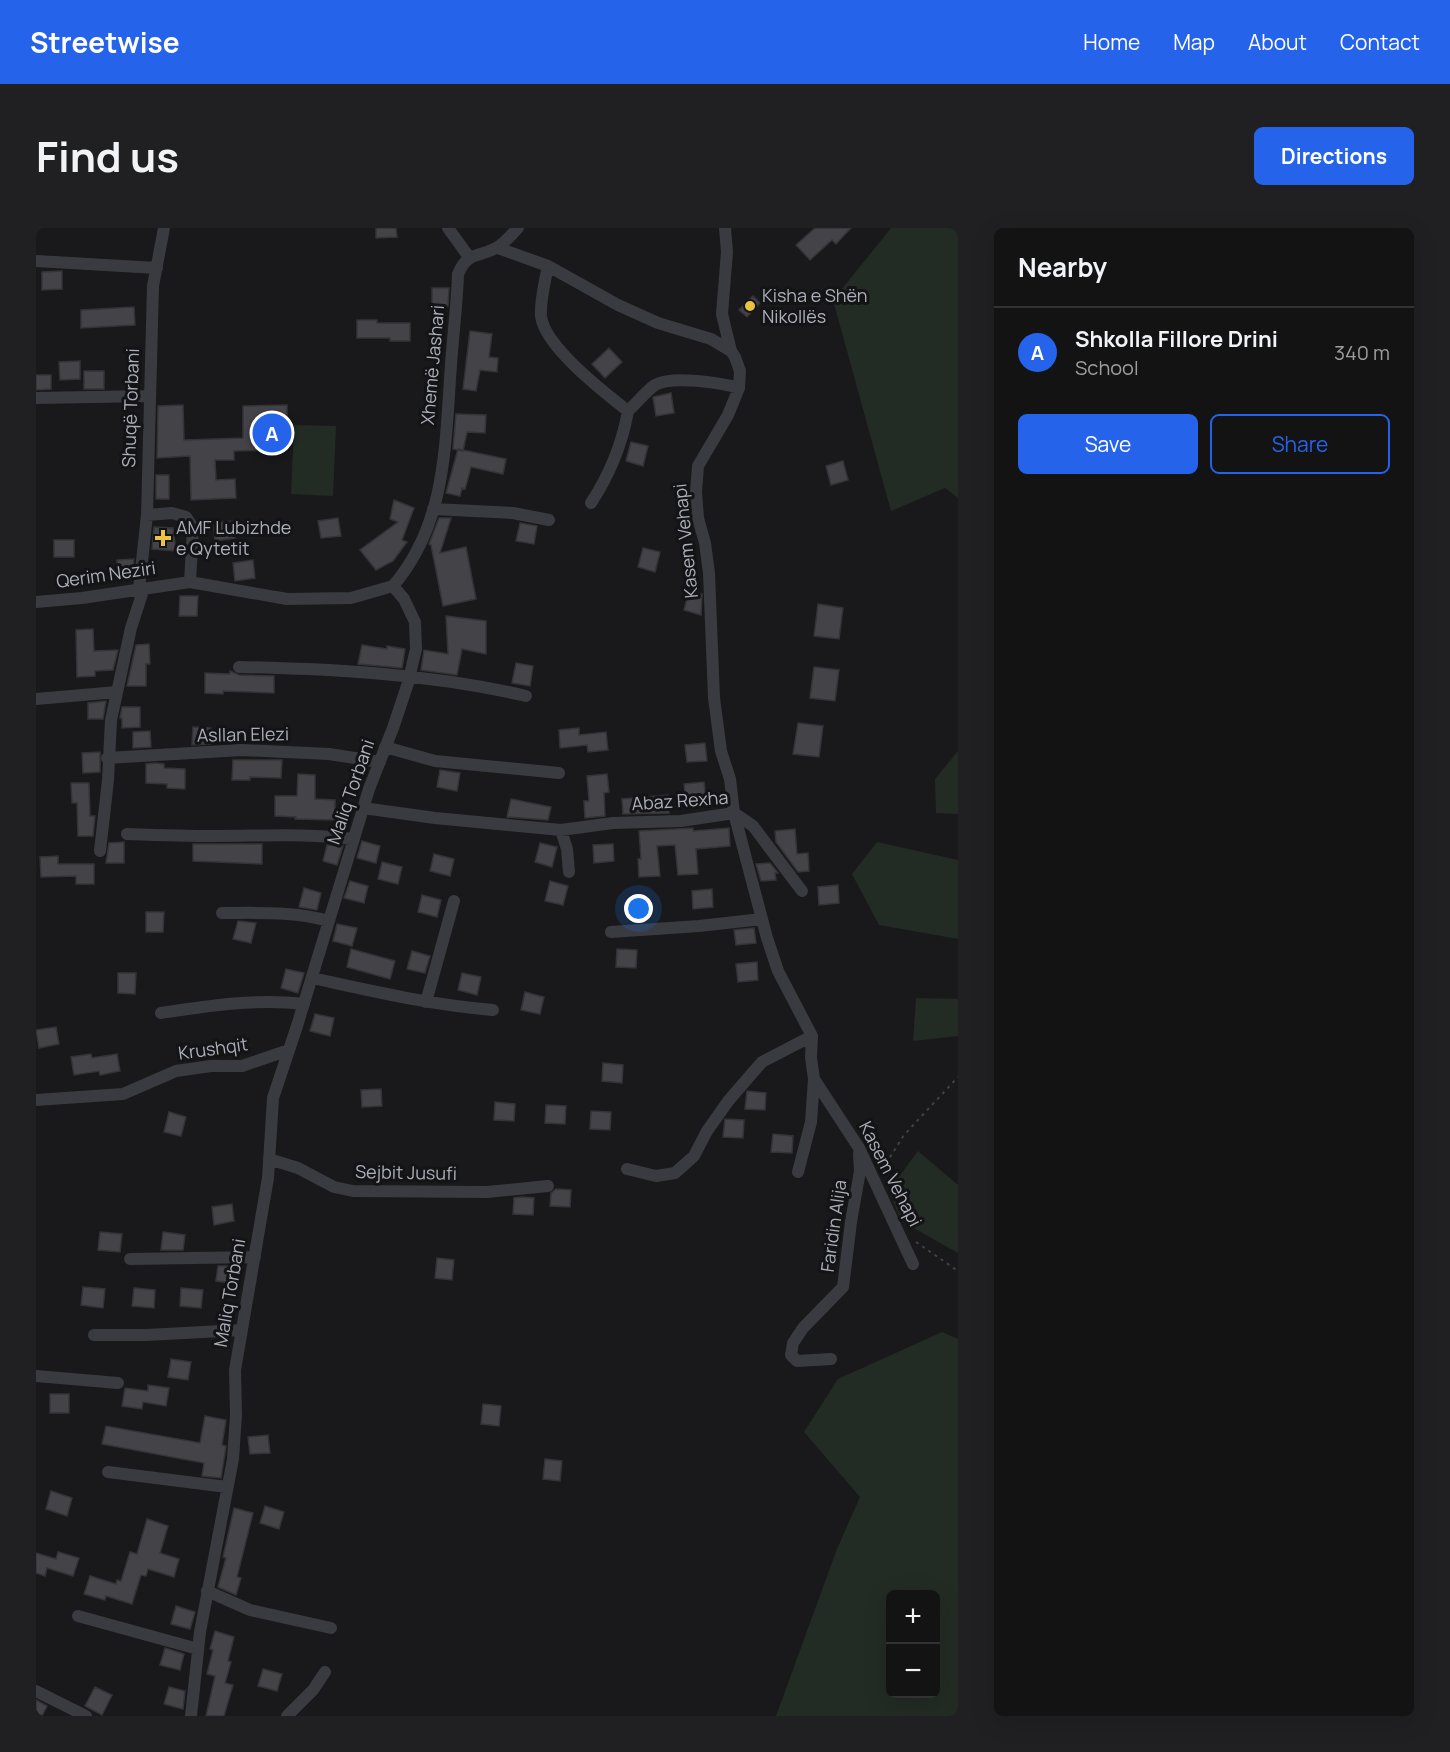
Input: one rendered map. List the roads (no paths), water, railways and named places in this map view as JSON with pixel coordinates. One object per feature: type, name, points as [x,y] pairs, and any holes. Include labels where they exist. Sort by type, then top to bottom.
[{"type":"street","name":"Shuqë Torbani","points":[[142,588],[147,515],[153,286],[164,228]]},
{"type":"street","points":[[448,228],[469,257],[498,248],[518,228]]},
{"type":"street","points":[[591,502],[610,472],[625,430],[628,411],[657,384],[682,381],[719,382],[739,388],[740,371],[731,351],[722,314],[727,252],[725,228]]},
{"type":"street","points":[[498,248],[548,266],[648,319],[711,339],[731,351]]},
{"type":"street","name":"Xhemë Jashari","points":[[393,586],[406,571],[424,541],[442,476],[458,274],[463,262],[469,257]]},
{"type":"street","points":[[36,261],[157,268]]},
{"type":"street","points":[[548,266],[541,316],[545,330],[558,349],[628,411]]},
{"type":"street","name":"Kasem Vehapi","points":[[739,388],[728,415],[698,466],[696,492],[698,518],[705,543],[709,573],[714,698],[721,751],[730,779],[734,813],[778,971],[812,1036],[811,1058],[814,1078],[859,1148],[914,1264]]},
{"type":"street","points":[[36,398],[149,396]]},
{"type":"street","points":[[433,509],[513,513],[549,520]]},
{"type":"street","points":[[147,515],[172,513],[186,517],[193,528],[190,582]]},
{"type":"street","name":"Qerim Neziri","points":[[36,602],[82,598],[190,582],[287,599],[351,598],[393,586]]},
{"type":"street","name":"Maliq Torbani","points":[[191,1716],[207,1591],[233,1459],[236,1415],[235,1370],[269,1159],[273,1098],[363,808],[410,676],[416,649],[415,622],[404,599],[393,586]]},
{"type":"street","points":[[100,851],[108,780],[107,758],[111,720],[142,588]]},
{"type":"street","points":[[239,667],[298,668],[410,676],[480,685],[526,696]]},
{"type":"street","points":[[36,699],[117,692]]},
{"type":"street","points":[[385,747],[435,761],[559,773]]},
{"type":"street","name":"Asllan Elezi","points":[[107,758],[242,750],[329,754],[380,762]]},
{"type":"street","name":"Abaz Rexha","points":[[363,808],[435,818],[561,830],[612,823],[681,821],[734,813],[753,826],[802,891]]},
{"type":"street","points":[[561,830],[567,849],[569,872]]},
{"type":"street","points":[[127,834],[324,835],[353,839]]},
{"type":"street","points":[[426,1002],[454,901]]},
{"type":"street","points":[[222,914],[310,915],[329,921]]},
{"type":"street","points":[[610,933],[762,919]]},
{"type":"street","points":[[312,978],[426,1002],[492,1010]]},
{"type":"street","points":[[160,1013],[210,1006],[287,1002],[304,1004]]},
{"type":"street","points":[[627,1169],[656,1176],[675,1173],[694,1156],[707,1131],[762,1062],[812,1036]]},
{"type":"street","name":"Krushqit","points":[[36,1101],[123,1094],[176,1071],[211,1066],[242,1066],[289,1050]]},
{"type":"street","points":[[798,1172],[811,1122],[814,1078]]},
{"type":"street","name":"Faridin Alija","points":[[831,1359],[798,1362],[791,1355],[793,1343],[803,1328],[843,1287],[860,1172],[859,1148]]},
{"type":"street","name":"Sejbit Jusufi","points":[[269,1159],[298,1168],[334,1187],[353,1191],[487,1192],[548,1185]]},
{"type":"street","points":[[130,1259],[255,1257]]},
{"type":"street","points":[[94,1335],[241,1330]]},
{"type":"street","points":[[36,1376],[118,1383]]},
{"type":"street","points":[[108,1472],[227,1487]]},
{"type":"street","points":[[207,1591],[250,1610],[331,1628]]},
{"type":"street","points":[[78,1616],[198,1649]]},
{"type":"street","points":[[287,1716],[313,1690],[325,1672]]},
{"type":"street","points":[[36,1691],[86,1716]]},
{"type":"place","name":"Kisha e Shën Nikollës","points":[[750,306]]},
{"type":"place","name":"Shkolla Fillore Drini","points":[[272,433]]},
{"type":"place","name":"AMF Lubizhde e Qytetit","points":[[163,538]]}]
